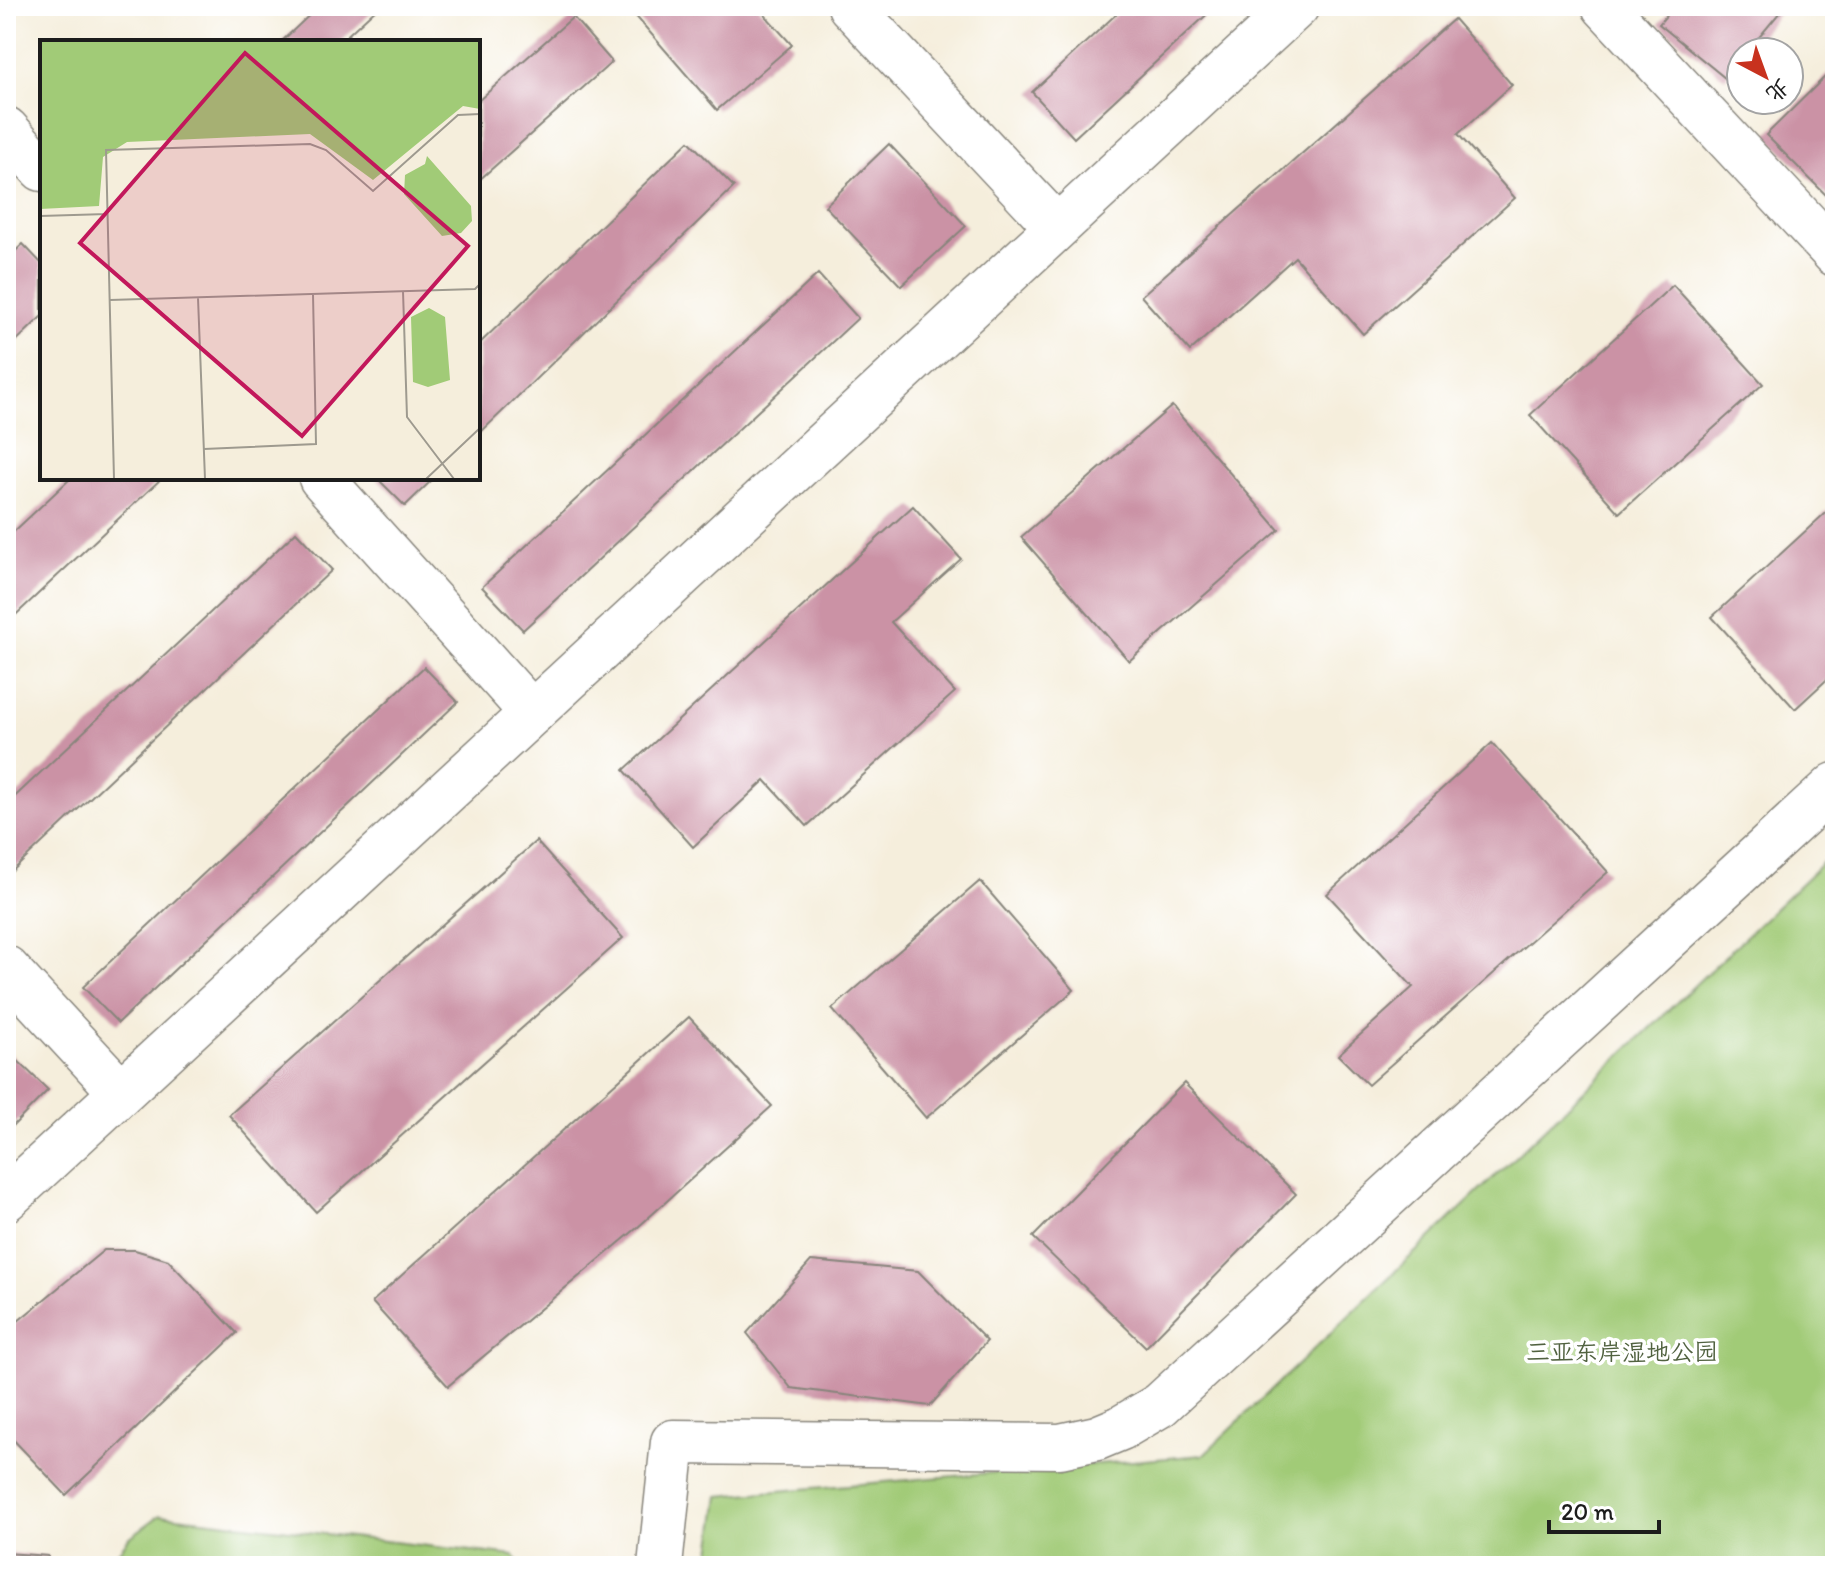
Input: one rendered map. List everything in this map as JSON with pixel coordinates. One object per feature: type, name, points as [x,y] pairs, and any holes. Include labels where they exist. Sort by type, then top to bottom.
[{"type":"street","points":[[850,6],[1057,227]]},
{"type":"street","points":[[6,1199],[1297,6]]},
{"type":"street","points":[[1604,6],[1834,249]]},
{"type":"street","points":[[6,129],[40,167]]},
{"type":"street","points":[[323,480],[532,713]]},
{"type":"street","points":[[660,1566],[673,1442],[1060,1446],[1097,1438],[1160,1405],[1835,785]]},
{"type":"street","points":[[6,968],[121,1092]]},
{"type":"green space","name":"三亚东岸湿地公园","points":[[1835,851],[1835,1566],[709,1566],[719,1496],[1203,1455]]},
{"type":"green space","points":[[160,1515],[514,1556],[522,1566],[107,1566],[129,1538]]},
{"type":"building","points":[[319,6],[379,6],[342,40],[283,40]]},
{"type":"building","points":[[627,6],[757,6],[792,45],[717,110]]},
{"type":"building","points":[[1125,6],[1216,6],[1074,138],[1032,92]]},
{"type":"building","points":[[1674,6],[1785,6],[1760,36],[1725,36],[1725,78],[1659,24]]},
{"type":"building","points":[[573,17],[612,62],[480,179],[480,99]]},
{"type":"building","points":[[1454,19],[1512,85],[1458,134],[1515,198],[1363,334],[1295,257],[1190,351],[1141,296]]},
{"type":"building","points":[[1835,67],[1835,190],[1828,197],[1766,135],[1785,116],[1805,116],[1805,97]]},
{"type":"building","points":[[689,141],[734,187],[480,433],[480,343]]},
{"type":"building","points":[[889,144],[966,226],[901,286],[825,206]]},
{"type":"building","points":[[23,244],[40,262],[40,318],[6,351],[6,260]]},
{"type":"building","points":[[818,274],[858,318],[523,630],[482,587]]},
{"type":"building","points":[[1673,285],[1763,384],[1619,513],[1530,415]]},
{"type":"building","points":[[1172,406],[1279,530],[1129,661],[1021,537]]},
{"type":"building","points":[[69,480],[160,480],[6,624],[6,539]]},
{"type":"building","points":[[379,480],[432,480],[405,506]]},
{"type":"building","points":[[1835,504],[1835,672],[1795,709],[1712,617]]},
{"type":"building","points":[[913,506],[961,559],[891,622],[955,692],[807,826],[765,780],[693,847],[624,770]]},
{"type":"building","points":[[296,532],[332,570],[6,877],[6,805]]},
{"type":"building","points":[[424,667],[458,702],[118,1023],[83,987]]},
{"type":"building","points":[[1492,743],[1608,872],[1368,1085],[1338,1055],[1413,987],[1327,894]]},
{"type":"building","points":[[536,841],[623,938],[316,1212],[229,1115]]},
{"type":"building","points":[[980,881],[1074,990],[926,1118],[832,1009]]},
{"type":"building","points":[[689,1017],[772,1106],[637,1228],[448,1386],[372,1302]]},
{"type":"building","points":[[11,1054],[48,1090],[6,1133],[6,1060]]},
{"type":"building","points":[[1184,1083],[1296,1194],[1146,1347],[1033,1237]]},
{"type":"building","points":[[104,1250],[135,1250],[168,1260],[237,1333],[66,1495],[6,1432],[6,1331]]},
{"type":"building","points":[[811,1261],[918,1271],[987,1341],[930,1406],[791,1388],[747,1333]]},
{"type":"building","points":[[6,1553],[48,1556],[47,1566],[6,1566]]}]
